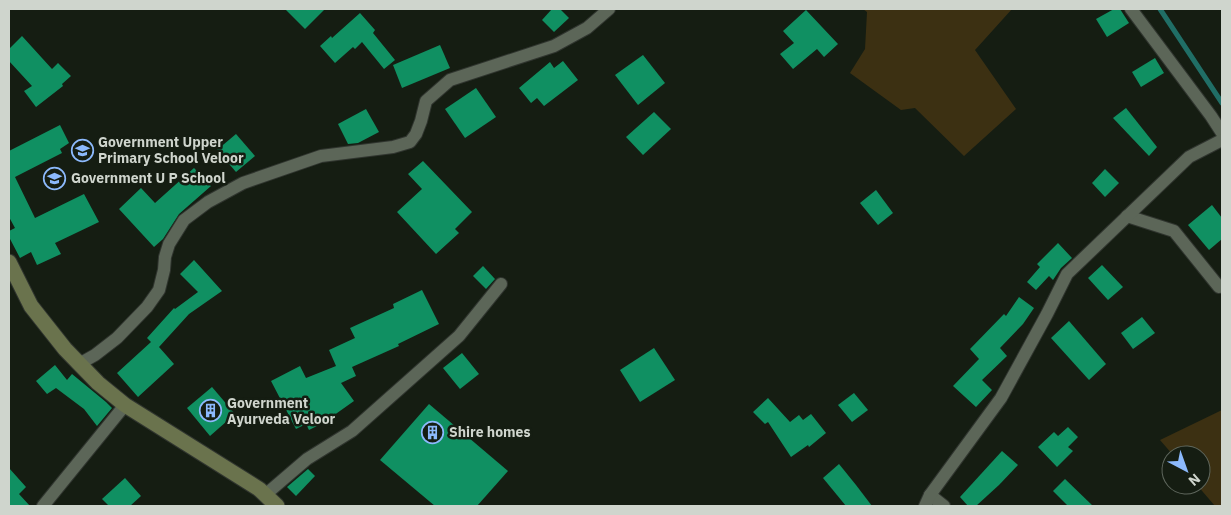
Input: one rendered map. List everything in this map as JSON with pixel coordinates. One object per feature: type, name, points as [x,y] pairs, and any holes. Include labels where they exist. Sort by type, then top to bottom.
[{"type":"street","points":[[79,364],[95,355],[117,338],[147,307],[160,290],[169,244],[184,220],[208,202],[243,184],[320,156],[393,147],[410,142],[421,122],[426,101],[450,80],[554,46],[587,28],[609,9]]},
{"type":"street","points":[[1131,9],[1222,133]]},
{"type":"street","points":[[944,506],[928,501],[1001,398],[1067,274],[1189,157],[1222,140]]},
{"type":"street","points":[[1127,216],[1174,231],[1219,287]]},
{"type":"street","points":[[9,262],[31,306],[65,349],[98,382],[125,405],[259,489],[277,506]]},
{"type":"street","points":[[265,495],[307,459],[352,431],[459,336],[501,284]]},
{"type":"street","points":[[43,506],[125,405]]},
{"type":"shaded area","points":[[863,9],[1012,9],[975,50],[1016,109],[964,156],[915,108],[901,110],[850,73],[865,49],[867,12]]},
{"type":"shaded area","points":[[1222,410],[1222,506],[1215,506],[1206,495],[1211,495],[1211,445],[1164,445],[1160,440]]},
{"type":"building","points":[[285,9],[325,9],[305,29]]},
{"type":"building","points":[[552,9],[560,9],[569,18],[554,32],[542,20]]},
{"type":"building","points":[[1114,9],[1120,9],[1129,23],[1107,37],[1096,19]]},
{"type":"building","points":[[806,10],[838,44],[824,57],[817,49],[793,69],[780,54],[794,43],[783,31]]},
{"type":"building","points":[[360,13],[375,30],[373,33],[395,60],[384,69],[362,42],[355,49],[353,47],[335,63],[320,46]]},
{"type":"building","points":[[22,36],[52,69],[58,63],[71,76],[62,84],[63,86],[36,107],[24,91],[32,86],[9,61],[9,49]]},
{"type":"building","points":[[440,45],[450,68],[402,88],[393,65]]},
{"type":"building","points":[[643,55],[665,83],[638,105],[615,75]]},
{"type":"building","points":[[1155,58],[1164,73],[1141,87],[1132,72]]},
{"type":"building","points":[[563,61],[578,80],[544,106],[537,98],[531,103],[519,88],[550,62],[554,68]]},
{"type":"building","points":[[476,88],[496,117],[465,138],[445,109]]},
{"type":"building","points":[[1126,108],[1157,147],[1149,156],[1113,118]]},
{"type":"building","points":[[366,109],[379,132],[358,143],[348,144],[338,124]]},
{"type":"building","points":[[654,112],[671,129],[643,155],[626,137]]},
{"type":"building","points":[[60,125],[69,143],[60,149],[62,153],[15,177],[35,218],[84,194],[99,222],[55,243],[61,254],[37,265],[31,252],[20,258],[9,237],[9,231],[15,228],[9,217],[9,151]]},
{"type":"building","points":[[236,134],[255,156],[236,172],[217,150]]},
{"type":"building","points":[[423,161],[472,212],[455,229],[459,233],[436,254],[397,212],[422,189],[408,174]]},
{"type":"building","points":[[194,168],[211,186],[179,214],[163,239],[154,247],[119,209],[141,188],[155,203]]},
{"type":"building","points":[[1105,169],[1119,183],[1105,197],[1092,183]]},
{"type":"building","points":[[876,190],[893,213],[878,225],[860,203]]},
{"type":"building","points":[[1212,205],[1222,218],[1222,239],[1209,250],[1188,225]]},
{"type":"building","points":[[1058,243],[1072,258],[1061,268],[1053,280],[1049,276],[1036,290],[1027,282],[1040,267],[1037,264]]},
{"type":"building","points":[[194,260],[222,291],[189,314],[159,347],[174,364],[138,397],[117,373],[151,342],[147,338],[174,308],[198,292],[180,274]]},
{"type":"building","points":[[1102,265],[1123,287],[1108,300],[1088,278]]},
{"type":"building","points":[[483,266],[495,279],[486,289],[473,276]]},
{"type":"building","points":[[422,290],[439,324],[398,344],[399,346],[352,367],[356,376],[341,383],[354,401],[323,423],[309,430],[306,424],[296,429],[271,381],[300,366],[306,378],[336,366],[329,350],[355,338],[350,328],[394,308],[393,304]]},
{"type":"building","points":[[1019,297],[1034,308],[1023,324],[1000,348],[1007,356],[982,380],[992,390],[976,407],[953,386],[979,359],[970,349],[1004,314],[1006,316]]},
{"type":"building","points":[[1142,317],[1155,333],[1133,349],[1121,333]]},
{"type":"building","points":[[1069,321],[1106,364],[1089,380],[1051,338]]},
{"type":"building","points":[[654,348],[675,380],[640,402],[620,370]]},
{"type":"building","points":[[462,353],[479,374],[460,389],[443,368]]},
{"type":"building","points":[[55,365],[67,380],[72,374],[112,408],[97,426],[84,409],[56,388],[47,394],[36,381]]},
{"type":"building","name":"Government Ayurveda Veloor","points":[[212,387],[235,414],[210,436],[187,408]]},
{"type":"building","points":[[854,393],[868,410],[852,422],[838,405]]},
{"type":"building","points":[[768,398],[790,422],[799,415],[803,420],[811,414],[826,433],[809,447],[808,445],[791,457],[768,422],[765,424],[753,412]]},
{"type":"building","name":"Shire homes","points":[[429,404],[508,471],[477,506],[435,506],[380,460]]},
{"type":"building","points":[[1068,427],[1078,437],[1068,447],[1073,451],[1057,467],[1038,447],[1054,432],[1058,436]]},
{"type":"building","points":[[1002,451],[1018,465],[976,506],[968,506],[960,497]]},
{"type":"building","points":[[839,464],[872,506],[846,506],[823,478]]},
{"type":"building","points":[[9,468],[26,487],[19,494],[30,506],[9,506]]},
{"type":"building","points":[[308,469],[315,476],[296,496],[287,487]]},
{"type":"building","points":[[125,478],[141,496],[130,506],[109,506],[102,499]]},
{"type":"building","points":[[1065,479],[1093,506],[1068,506],[1053,491]]},
{"type":"waterway","points":[[1160,9],[1222,103]]},
{"type":"place","name":"Government Upper Primary School Veloor","points":[[82,150]]},
{"type":"place","name":"Government U P School","points":[[55,178]]},
{"type":"place","name":"Government Ayurveda Veloor","points":[[211,411]]},
{"type":"place","name":"Shire homes","points":[[433,432]]}]
